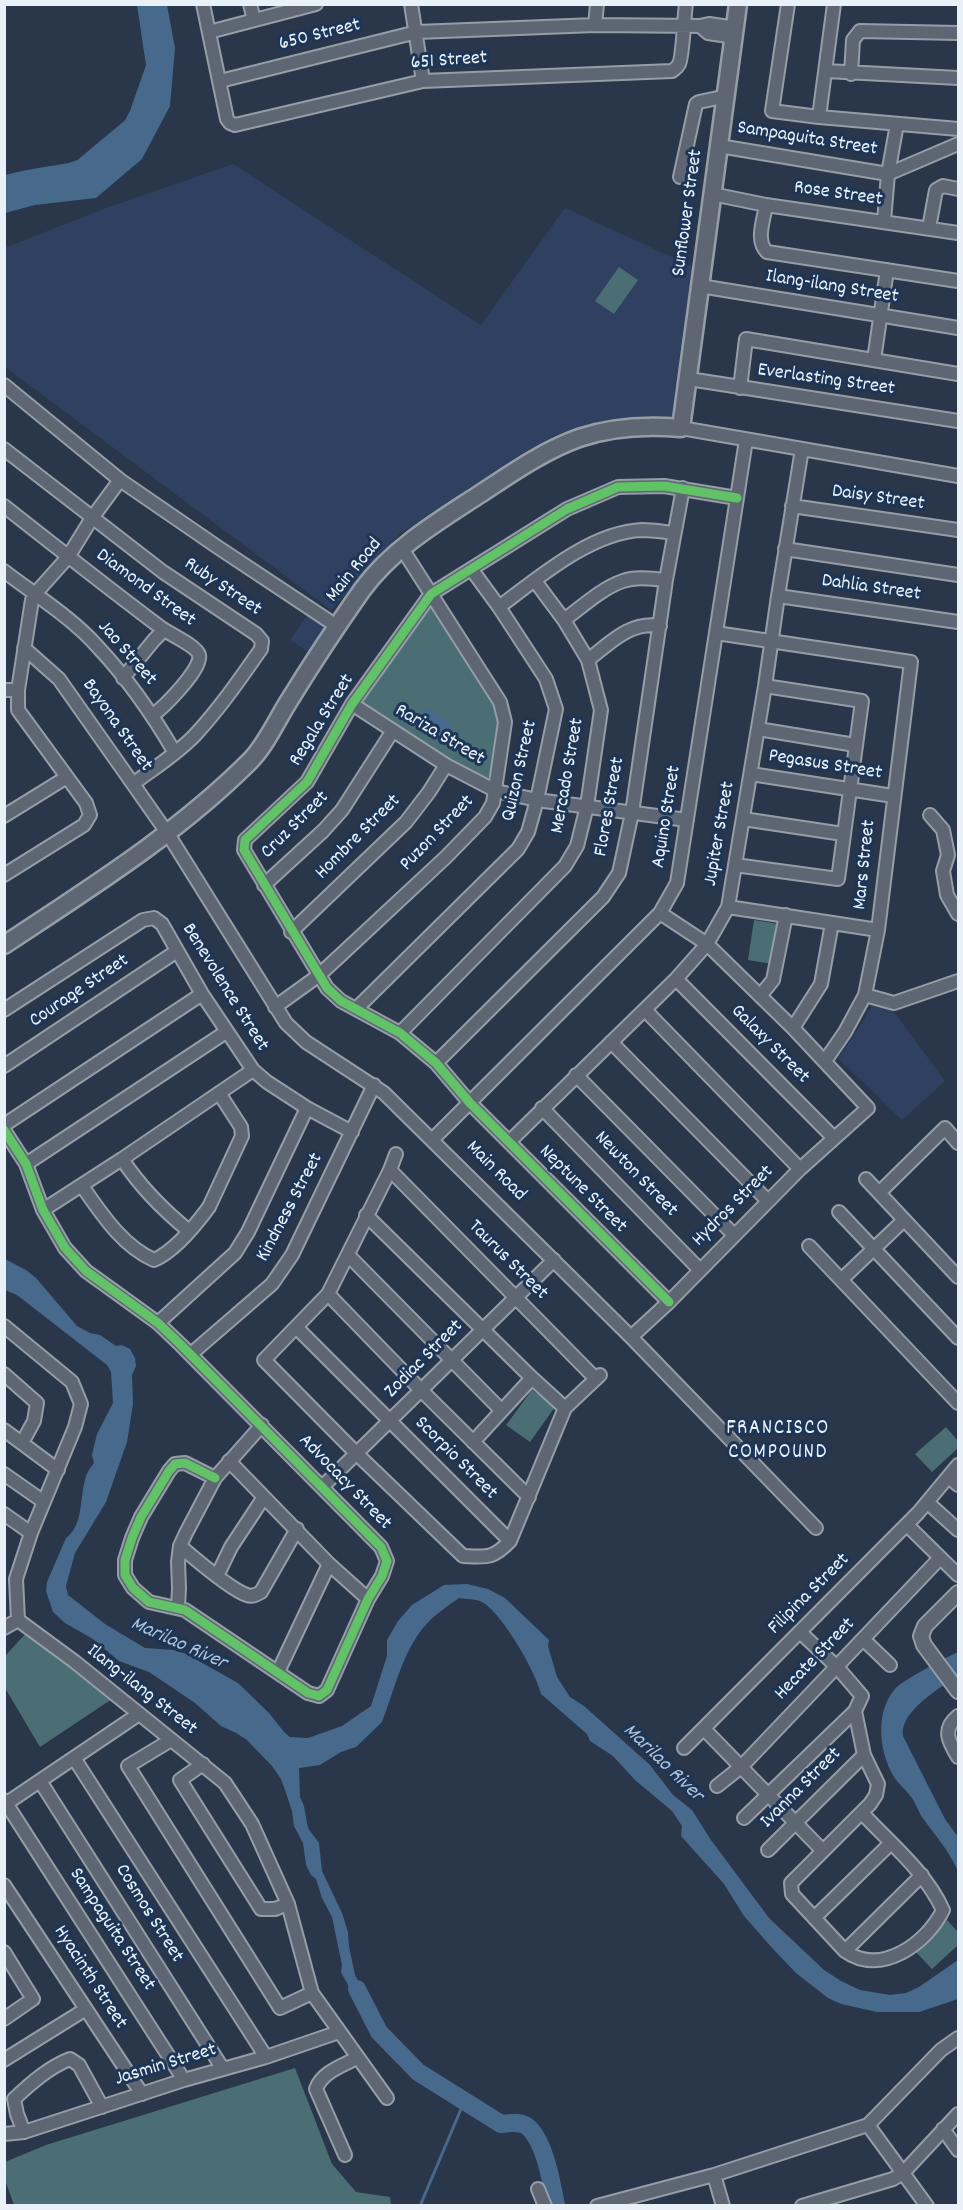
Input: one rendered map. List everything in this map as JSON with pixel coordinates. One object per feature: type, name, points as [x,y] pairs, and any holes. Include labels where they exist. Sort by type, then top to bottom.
[{"type":"main road","name":"Sunflower Street","points":[[681,428],[738,4]]},
{"type":"main road","name":"Main Road","points":[[4,945],[168,834],[209,801],[253,758],[374,574],[401,547],[530,461],[563,445],[597,433],[616,430],[662,426],[681,428]]},
{"type":"street","name":"651 Street","points":[[203,4],[227,119],[230,123],[235,124],[423,81],[672,71],[677,68],[681,58],[682,26]]},
{"type":"street","points":[[250,4],[254,20]]},
{"type":"street","points":[[209,32],[297,6],[316,4]]},
{"type":"street","points":[[411,4],[423,81]]},
{"type":"street","points":[[595,25],[597,4]]},
{"type":"street","points":[[682,26],[686,4]]},
{"type":"street","points":[[788,4],[772,111],[958,129]]},
{"type":"street","points":[[819,117],[834,4]]},
{"type":"street","name":"650 Street","points":[[220,81],[417,32],[595,25],[700,26],[709,24],[735,32]]},
{"type":"street","points":[[851,74],[853,40],[860,32],[958,33]]},
{"type":"street","points":[[826,71],[958,78]]},
{"type":"street","points":[[680,177],[696,104],[727,96]]},
{"type":"street","points":[[884,221],[888,174],[897,124]]},
{"type":"street","points":[[888,174],[958,144]]},
{"type":"street","name":"Sampaguita Street","points":[[719,146],[888,174]]},
{"type":"street","points":[[929,228],[936,190],[944,186],[958,189]]},
{"type":"street","name":"Rose Street","points":[[712,194],[766,205],[958,233]]},
{"type":"street","points":[[766,205],[760,238],[767,252],[958,281]]},
{"type":"street","points":[[874,360],[887,270]]},
{"type":"street","name":"Ilang-ilang Street","points":[[699,286],[958,327]]},
{"type":"street","points":[[740,388],[746,339],[958,374]]},
{"type":"street","name":"Everlasting Street","points":[[689,379],[958,421]]},
{"type":"street","points":[[4,385],[120,480],[338,627]]},
{"type":"street","points":[[681,428],[958,476]]},
{"type":"street","name":"Aquino Street","points":[[432,1139],[660,913],[677,883],[746,440]]},
{"type":"street","name":"Ruby Street","points":[[4,449],[163,572],[256,634],[262,641],[261,649],[230,694],[195,736],[133,784]]},
{"type":"street","name":"Jupiter Street","points":[[509,1142],[676,979],[706,944],[728,907],[802,449]]},
{"type":"street","points":[[4,875],[84,825],[90,815],[86,803],[18,710],[18,690],[35,594],[68,557],[92,518],[120,480]]},
{"type":"street","name":"Regala Street","points":[[470,1103],[436,1063],[400,1033],[334,994],[318,976],[244,850],[245,840],[307,782],[352,704],[431,594],[567,509],[618,487],[664,486],[737,498]]},
{"type":"street","name":"Flores Street","points":[[436,1063],[603,897],[619,873],[632,813],[666,580],[683,488]]},
{"type":"street","name":"Diamond Street","points":[[4,506],[164,630],[195,648],[199,653],[200,661],[195,670],[153,716]]},
{"type":"street","name":"Daisy Street","points":[[792,506],[958,530]]},
{"type":"street","points":[[499,607],[586,546],[611,535],[640,530],[674,533]]},
{"type":"street","name":"Puzon Street","points":[[275,1007],[318,976],[453,849],[485,817],[493,803],[505,722],[500,702],[401,547]]},
{"type":"street","points":[[785,549],[958,575]]},
{"type":"street","name":"Quizon Street","points":[[356,1009],[518,849],[528,832],[537,800],[556,709],[546,679],[472,570]]},
{"type":"street","name":"Jao Street","points":[[4,571],[97,645],[153,716],[175,753]]},
{"type":"street","points":[[564,620],[602,592],[623,581],[642,578],[666,580]]},
{"type":"street","name":"Mercado Street","points":[[400,1033],[565,866],[577,846],[587,806],[601,710],[588,660],[564,620],[534,581]]},
{"type":"street","name":"Dahlia Street","points":[[777,596],[958,622]]},
{"type":"street","points":[[588,660],[632,627],[649,624],[660,626]]},
{"type":"street","points":[[123,678],[164,630]]},
{"type":"street","points":[[716,633],[770,642]]},
{"type":"street","name":"Mars Street","points":[[770,642],[911,662],[878,930],[865,995],[845,1032],[825,1061]]},
{"type":"street","name":"Bayona Street","points":[[24,648],[59,679],[168,834]]},
{"type":"street","points":[[735,865],[838,879],[862,701],[765,686]]},
{"type":"street","points":[[4,690],[18,690]]},
{"type":"street","name":"Rariza Street","points":[[352,704],[446,765],[496,791],[537,800],[687,820]]},
{"type":"street","points":[[758,729],[855,745]]},
{"type":"street","name":"Cruz Street","points":[[264,885],[323,831],[342,810],[392,732]]},
{"type":"street","name":"Hombre Street","points":[[291,932],[406,822],[446,765]]},
{"type":"street","name":"Pegasus Street","points":[[751,774],[893,796]]},
{"type":"street","points":[[4,816],[67,777]]},
{"type":"street","points":[[930,815],[943,830],[948,855],[943,871],[947,895],[958,914]]},
{"type":"street","points":[[742,819],[843,834]]},
{"type":"street","name":"Main Road","points":[[168,834],[286,1023],[306,1042],[384,1093],[631,1337],[816,1528]]},
{"type":"street","points":[[728,907],[878,930]]},
{"type":"street","points":[[660,913],[706,944],[825,1061]]},
{"type":"street","points":[[760,996],[773,980],[786,915]]},
{"type":"street","name":"Benevolence Street","points":[[4,1010],[143,920],[154,918],[162,924],[202,994],[253,1070],[267,1082],[308,1108],[352,1132]]},
{"type":"street","points":[[794,1028],[821,984],[832,923]]},
{"type":"street","name":"Courage Street","points":[[4,1066],[177,951]]},
{"type":"street","name":"Galaxy Street","points":[[676,979],[834,1138]]},
{"type":"street","points":[[865,995],[894,1003],[958,981]]},
{"type":"street","points":[[4,1125],[202,994]]},
{"type":"street","points":[[645,1010],[800,1169]]},
{"type":"street","points":[[26,1164],[226,1032]]},
{"type":"street","points":[[611,1042],[768,1201]]},
{"type":"street","name":"Hydros Street","points":[[631,1337],[669,1302],[800,1169],[868,1108],[825,1061]]},
{"type":"street","points":[[43,1210],[122,1160],[253,1070]]},
{"type":"street","points":[[576,1075],[734,1235]]},
{"type":"street","name":"Kindness Street","points":[[191,1354],[272,1284],[292,1255],[374,1085]]},
{"type":"street","points":[[81,1186],[100,1213],[126,1242],[144,1256],[154,1260],[163,1256],[189,1231],[209,1207],[242,1136],[241,1127],[219,1093]]},
{"type":"street","name":"Neptune Street","points":[[470,1103],[669,1302]]},
{"type":"street","points":[[158,1323],[235,1253],[248,1232],[308,1108]]},
{"type":"street","name":"Newton Street","points":[[542,1108],[700,1270]]},
{"type":"street","points":[[880,1192],[945,1128],[957,1138]]},
{"type":"street","name":"Advocacy Street","points":[[4,1130],[26,1164],[43,1210],[65,1248],[86,1271],[158,1323],[191,1354],[323,1486],[381,1548],[387,1561],[382,1576],[368,1599],[327,1690],[319,1696],[308,1693],[185,1610],[149,1602],[133,1588],[125,1575],[125,1560],[141,1517],[175,1464],[185,1463],[215,1478]]},
{"type":"street","points":[[366,1215],[565,1408],[510,1541],[495,1555],[463,1556],[264,1360],[328,1294],[366,1215],[390,1170],[396,1154]]},
{"type":"street","points":[[122,1160],[154,1201],[189,1231]]},
{"type":"street","name":"Taurus Street","points":[[390,1170],[598,1377],[565,1408]]},
{"type":"street","points":[[866,1179],[958,1277]]},
{"type":"street","points":[[839,1212],[958,1338]]},
{"type":"street","points":[[841,1280],[904,1220]]},
{"type":"street","points":[[809,1246],[958,1403]]},
{"type":"street","points":[[348,1255],[501,1410]]},
{"type":"street","points":[[948,1266],[958,1257]]},
{"type":"street","name":"Zodiac Street","points":[[323,1486],[554,1260]]},
{"type":"street","points":[[328,1294],[529,1497]]},
{"type":"street","points":[[4,1326],[72,1382],[81,1404],[75,1427],[31,1533],[16,1579],[18,1620],[4,1628]]},
{"type":"street","name":"Scorpio Street","points":[[297,1328],[510,1541]]},
{"type":"street","points":[[4,1374],[37,1402],[34,1421],[22,1443]]},
{"type":"street","points":[[473,1442],[532,1378]]},
{"type":"street","points":[[178,1607],[180,1546],[215,1478],[262,1425]]},
{"type":"street","points":[[4,1430],[58,1470]]},
{"type":"street","points":[[229,1461],[329,1564],[368,1599]]},
{"type":"street","name":"Filipina Street","points":[[684,1748],[928,1503],[953,1481],[958,1465]]},
{"type":"street","points":[[4,1474],[44,1502]]},
{"type":"street","points":[[217,1576],[241,1532],[264,1497]]},
{"type":"street","points":[[928,1503],[958,1530]]},
{"type":"street","points":[[4,1514],[31,1533]]},
{"type":"street","points":[[907,1525],[958,1575]]},
{"type":"street","points":[[180,1546],[217,1576],[245,1595],[253,1596],[261,1592],[297,1529]]},
{"type":"street","name":"Hecate Street","points":[[717,1785],[741,1767],[940,1558]]},
{"type":"street","points":[[278,1672],[329,1564]]},
{"type":"street","points":[[4,1571],[16,1579]]},
{"type":"street","points":[[958,1593],[925,1626],[921,1636],[924,1645],[958,1690]]},
{"type":"street","name":"Ilang-ilang Street","points":[[18,1620],[75,1662],[225,1783],[252,1824],[288,1904],[312,1993],[387,2098]]},
{"type":"street","points":[[744,1818],[855,1711],[862,1696],[837,1667],[801,1633]]},
{"type":"street","points":[[863,1639],[890,1665]]},
{"type":"street","points":[[855,1711],[864,1755],[878,1784],[876,1795],[862,1813],[791,1883],[792,1894],[845,1951],[854,1957],[866,1960],[887,1959],[911,1948],[936,1924],[943,1910],[934,1891],[922,1875],[862,1813]]},
{"type":"street","points":[[5,1803],[139,1714]]},
{"type":"street","points":[[958,1716],[950,1723],[948,1729],[952,1747],[958,1757]]},
{"type":"street","points":[[704,1729],[823,1851]]},
{"type":"street","points":[[171,1740],[128,1766],[280,2008],[312,1993]]},
{"type":"street","name":"Ivanna Street","points":[[768,1850],[864,1755]]},
{"type":"street","points":[[74,1758],[266,2057]]},
{"type":"street","points":[[203,1764],[180,1780],[261,1909],[274,1910],[288,1904]]},
{"type":"street","name":"Cosmos Street","points":[[40,1781],[223,2069]]},
{"type":"street","name":"Sampaguita Street","points":[[5,1803],[184,2080]]},
{"type":"street","points":[[814,1918],[891,1843]]},
{"type":"street","points":[[845,1951],[922,1875]]},
{"type":"street","name":"Hyacinth Street","points":[[4,1885],[142,2094]]},
{"type":"street","points":[[4,1952],[33,1999],[4,2019]]},
{"type":"street","points":[[4,2060],[86,2009]]},
{"type":"street","name":"Jasmin Street","points":[[4,2134],[24,2132],[339,2032]]},
{"type":"street","points":[[597,2205],[714,2175],[868,2125],[941,2050],[958,2038]]},
{"type":"street","points":[[345,2155],[316,2089],[319,2081],[327,2074],[357,2058]]},
{"type":"street","points":[[24,2132],[16,2114],[14,2099],[28,2085],[70,2059],[79,2065],[102,2107]]},
{"type":"street","points":[[802,2205],[893,2179],[903,2173],[958,2114]]},
{"type":"street","points":[[868,2125],[927,2205]]},
{"type":"street","points":[[943,2129],[958,2150]]},
{"type":"street","points":[[714,2175],[723,2205]]},
{"type":"street","points":[[538,2189],[544,2205]]},
{"type":"shaded area","points":[[137,5],[167,5],[175,48],[170,106],[142,159],[96,198],[35,205],[5,213],[5,175],[107,154],[130,111],[146,65]]},
{"type":"shaded area","points":[[233,164],[481,325],[565,208],[698,269],[677,420],[635,417],[553,436],[401,533],[331,610],[5,367],[4,248],[106,208]]},
{"type":"shaded area","points":[[310,611],[330,625],[310,653],[290,640]]},
{"type":"shaded area","points":[[427,708],[452,725],[443,738],[418,721]]},
{"type":"shaded area","points":[[874,1000],[891,1008],[945,1081],[902,1120],[838,1058],[863,1022]]},
{"type":"shaded area","points":[[5,1259],[36,1278],[77,1326],[100,1335],[116,1346],[122,1345],[130,1349],[135,1358],[136,1366],[132,1375],[133,1404],[127,1442],[106,1502],[75,1553],[66,1586],[68,1595],[105,1624],[145,1648],[173,1650],[186,1654],[238,1683],[290,1737],[308,1738],[342,1726],[371,1706],[387,1656],[387,1640],[398,1621],[412,1605],[444,1585],[467,1584],[488,1589],[505,1598],[549,1640],[548,1646],[557,1677],[570,1697],[584,1706],[650,1765],[673,1795],[692,1810],[711,1840],[769,1918],[824,1970],[860,1990],[890,1995],[906,1993],[919,1987],[958,1960],[958,1999],[919,2012],[877,2012],[841,2004],[828,1998],[796,1973],[744,1916],[724,1884],[681,1836],[682,1826],[672,1811],[635,1780],[613,1756],[590,1741],[587,1734],[541,1694],[525,1658],[499,1618],[482,1602],[459,1598],[423,1628],[409,1649],[382,1722],[356,1747],[341,1752],[320,1765],[299,1768],[300,1797],[308,1828],[319,1843],[322,1871],[342,1913],[348,1932],[355,1975],[372,2008],[363,2013],[341,1972],[342,1965],[332,1917],[322,1898],[316,1879],[306,1865],[303,1843],[294,1826],[285,1790],[272,1766],[247,1740],[221,1726],[195,1703],[149,1672],[119,1661],[93,1639],[65,1623],[53,1612],[46,1591],[47,1582],[66,1538],[78,1519],[88,1471],[94,1463],[92,1455],[97,1434],[113,1403],[111,1372],[107,1365],[17,1295],[5,1290]]},
{"type":"shaded area","points":[[958,1652],[958,1675],[914,1709],[904,1727],[903,1736],[945,1819],[958,1837],[958,1871],[922,1817],[913,1799],[890,1770],[881,1734],[884,1710],[895,1689],[915,1675]]},
{"type":"green space","points":[[619,267],[638,280],[614,314],[595,301]]},
{"type":"green space","points":[[430,605],[499,706],[492,770],[488,778],[446,758],[361,705]]},
{"type":"green space","points":[[754,920],[778,924],[772,964],[748,960]]},
{"type":"green space","points":[[532,1390],[555,1407],[530,1442],[506,1425]]},
{"type":"green space","points":[[946,1427],[958,1441],[958,1448],[932,1472],[915,1454]]},
{"type":"green space","points":[[27,1632],[112,1699],[40,1747],[5,1688],[5,1656]]},
{"type":"green space","points":[[947,1920],[958,1932],[958,1945],[932,1969],[914,1950]]},
{"type":"green space","points":[[295,2068],[332,2164],[356,2192],[390,2197],[391,2205],[14,2205],[5,2180],[5,2162],[46,2145]]},
{"type":"waterway","name":"Marilao River","points":[[73,171],[82,168],[130,128]]},
{"type":"waterway","points":[[357,1989],[379,2032],[418,2072],[501,2124],[519,2123],[529,2128],[544,2153],[556,2206]]},
{"type":"waterway","points":[[420,2206],[464,2102]]},
{"type":"cycle path","points":[[669,1302],[470,1103],[436,1063],[400,1033],[341,1001],[327,988],[244,850],[245,840],[307,782],[352,704],[431,594],[567,509],[618,487],[664,486],[737,498]]},
{"type":"cycle path","points":[[4,1130],[26,1164],[43,1210],[65,1248],[86,1271],[158,1323],[381,1547],[387,1561],[382,1576],[368,1599],[327,1690],[319,1696],[308,1693],[185,1610],[149,1602],[133,1588],[125,1575],[125,1560],[141,1517],[175,1464],[185,1463],[215,1478]]},
{"type":"district","name":"FRANCISCO COMPOUND","points":[[778,1442]]}]
